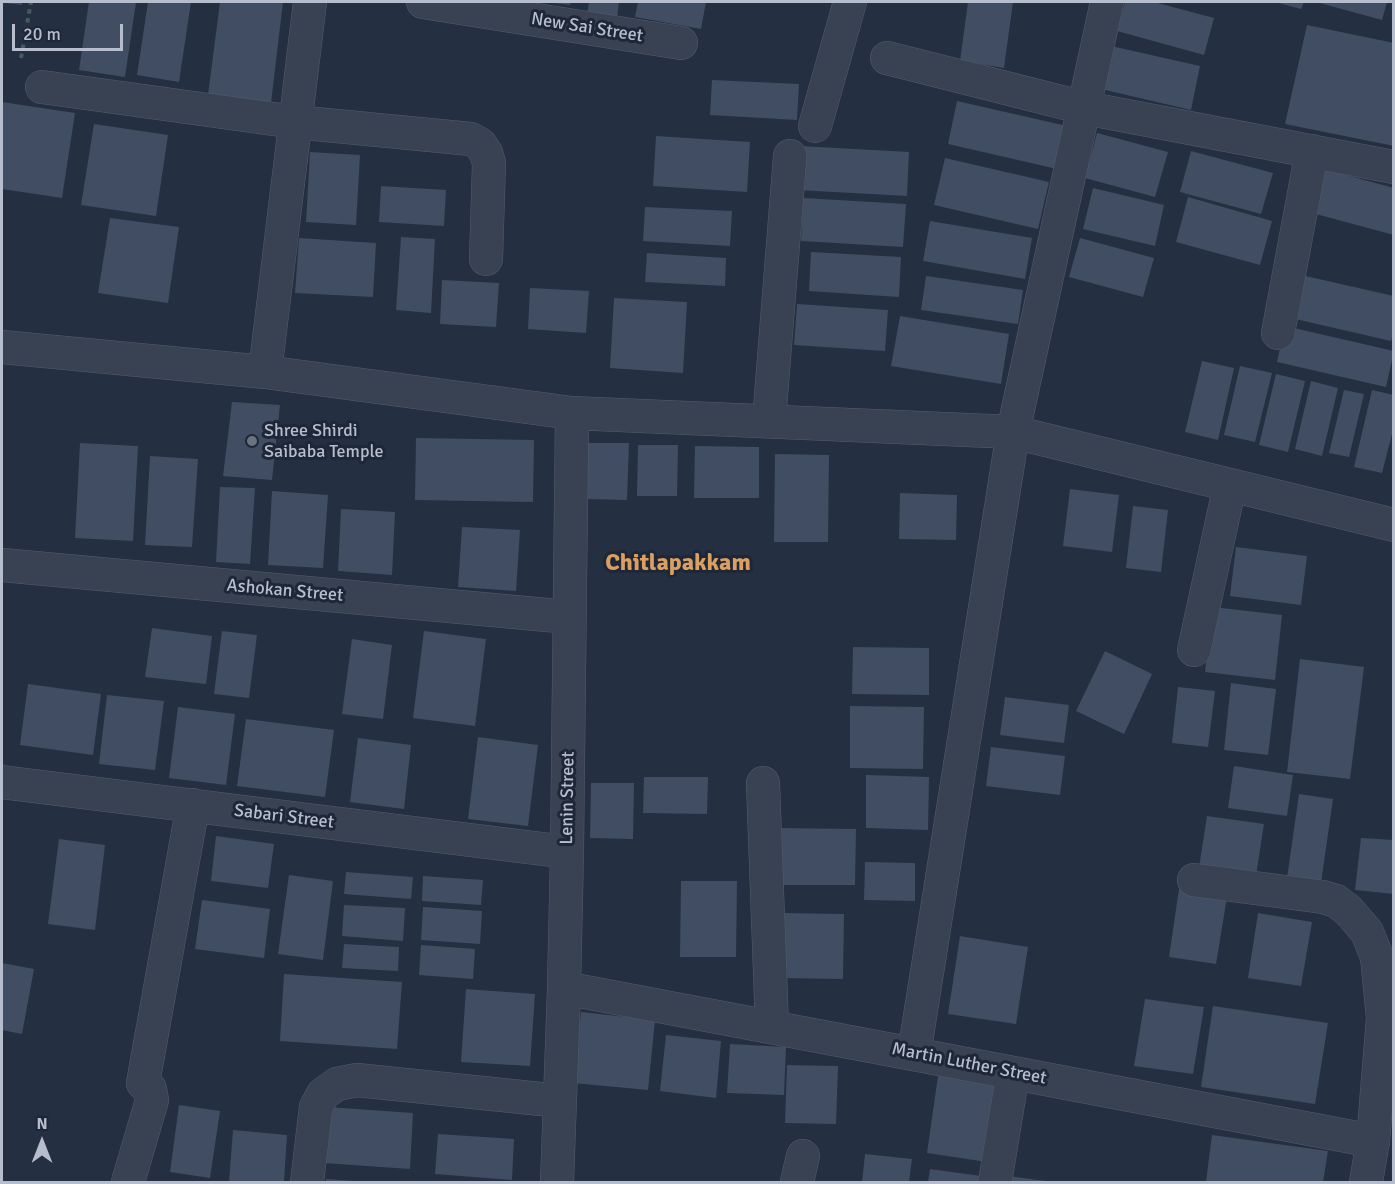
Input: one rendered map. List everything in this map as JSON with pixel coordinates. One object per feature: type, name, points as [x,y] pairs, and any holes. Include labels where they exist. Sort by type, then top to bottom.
[{"type":"street","points":[[265,372],[310,2]]},
{"type":"street","name":"New Sai Street","points":[[423,2],[681,43]]},
{"type":"street","points":[[815,126],[850,2]]},
{"type":"street","points":[[914,1054],[1013,432],[1107,2]]},
{"type":"street","points":[[887,58],[1085,108],[1394,166]]},
{"type":"street","points":[[42,87],[295,122],[471,139],[480,144],[489,163],[486,259]]},
{"type":"street","points":[[1278,333],[1312,151]]},
{"type":"street","points":[[769,421],[790,156]]},
{"type":"street","points":[[2,347],[265,372],[572,413],[1013,432],[1394,525]]},
{"type":"street","name":"Lenin Street","points":[[556,1182],[567,852],[572,413]]},
{"type":"street","points":[[1194,650],[1230,485]]},
{"type":"street","name":"Ashokan Street","points":[[2,565],[569,617]]},
{"type":"street","name":"Sabari Street","points":[[2,782],[567,852]]},
{"type":"street","points":[[763,783],[772,1027]]},
{"type":"street","points":[[128,1182],[152,1100],[150,1089],[143,1083],[193,805]]},
{"type":"street","points":[[1194,880],[1323,897],[1336,901],[1348,910],[1367,932],[1377,957],[1388,1018],[1379,1068],[1373,1142],[1366,1182]]},
{"type":"street","name":"Martin Luther Street","points":[[564,988],[1373,1142]]},
{"type":"street","points":[[995,1182],[1013,1072]]},
{"type":"street","points":[[307,1182],[316,1107],[323,1095],[337,1084],[357,1080],[560,1101]]},
{"type":"path","points":[[31,2],[16,84],[42,87]]},
{"type":"building","points":[[22,2],[22,5],[6,3]]},
{"type":"building","points":[[89,2],[136,2],[125,77],[79,70]]},
{"type":"building","points":[[148,2],[191,2],[179,82],[137,75]]},
{"type":"building","points":[[220,2],[283,2],[271,103],[208,95]]},
{"type":"building","points":[[554,2],[571,2],[570,5]]},
{"type":"building","points":[[589,2],[619,2],[617,18],[587,14]]},
{"type":"building","points":[[638,2],[706,2],[701,29],[635,17]]},
{"type":"building","points":[[968,2],[1013,2],[1004,68],[960,61]]},
{"type":"building","points":[[1125,2],[1154,2],[1214,18],[1204,55],[1117,31]]},
{"type":"building","points":[[1275,2],[1304,2],[1301,9]]},
{"type":"building","points":[[1316,2],[1387,2],[1382,20]]},
{"type":"building","points":[[1307,25],[1394,43],[1394,146],[1285,124]]},
{"type":"building","points":[[1111,46],[1200,66],[1191,110],[1101,89]]},
{"type":"building","points":[[712,80],[799,84],[797,120],[710,115]]},
{"type":"building","points":[[957,101],[1067,126],[1057,169],[948,144]]},
{"type":"building","points":[[2,102],[75,113],[62,198],[2,189]]},
{"type":"building","points":[[94,124],[168,135],[156,216],[81,205]]},
{"type":"building","points":[[1097,133],[1168,152],[1155,197],[1085,178]]},
{"type":"building","points":[[656,136],[750,142],[747,192],[653,186]]},
{"type":"building","points":[[800,146],[909,152],[907,196],[797,190]]},
{"type":"building","points":[[1191,151],[1273,173],[1261,214],[1180,192]]},
{"type":"building","points":[[310,152],[360,155],[356,225],[306,222]]},
{"type":"building","points":[[945,158],[1049,182],[1038,229],[934,205]]},
{"type":"building","points":[[1324,169],[1394,188],[1394,235],[1312,213]]},
{"type":"building","points":[[381,186],[446,190],[444,226],[379,222]]},
{"type":"building","points":[[1093,188],[1164,205],[1155,246],[1083,229]]},
{"type":"building","points":[[1188,197],[1272,221],[1260,265],[1176,242]]},
{"type":"building","points":[[803,198],[906,204],[903,247],[801,241]]},
{"type":"building","points":[[645,207],[732,211],[730,246],[643,241]]},
{"type":"building","points":[[110,218],[179,227],[168,303],[98,293]]},
{"type":"building","points":[[930,221],[1032,238],[1025,279],[923,261]]},
{"type":"building","points":[[401,237],[435,239],[431,313],[396,310]]},
{"type":"building","points":[[299,238],[376,243],[373,297],[295,293]]},
{"type":"building","points":[[1080,238],[1154,258],[1143,297],[1069,277]]},
{"type":"building","points":[[811,252],[901,257],[899,297],[809,291]]},
{"type":"building","points":[[647,253],[726,258],[725,286],[645,282]]},
{"type":"building","points":[[1301,275],[1394,296],[1394,331],[1391,341],[1291,318]]},
{"type":"building","points":[[926,276],[1023,290],[1018,324],[921,310]]},
{"type":"building","points":[[442,280],[499,283],[496,327],[440,324]]},
{"type":"building","points":[[530,288],[589,291],[586,333],[528,329]]},
{"type":"building","points":[[614,298],[687,302],[683,373],[610,368]]},
{"type":"building","points":[[797,304],[888,310],[885,351],[794,345]]},
{"type":"building","points":[[900,316],[1009,334],[1001,384],[891,366]]},
{"type":"building","points":[[1285,326],[1394,351],[1386,387],[1277,362]]},
{"type":"building","points":[[1202,361],[1234,368],[1218,440],[1185,432]]},
{"type":"building","points":[[1240,366],[1272,373],[1255,442],[1224,435]]},
{"type":"building","points":[[1276,374],[1305,381],[1288,452],[1259,445]]},
{"type":"building","points":[[1311,381],[1338,388],[1322,456],[1295,449]]},
{"type":"building","points":[[1344,390],[1364,394],[1349,457],[1329,453]]},
{"type":"building","points":[[1372,390],[1394,395],[1394,426],[1382,473],[1354,467]]},
{"type":"building","name":"Shree Shirdi Saibaba Temple","points":[[232,402],[280,405],[272,480],[223,476]]},
{"type":"building","points":[[416,438],[534,440],[533,502],[415,500]]},
{"type":"building","points":[[80,443],[138,446],[133,541],[75,538]]},
{"type":"building","points":[[587,443],[629,443],[627,500],[586,499]]},
{"type":"building","points":[[638,445],[678,445],[677,496],[637,496]]},
{"type":"building","points":[[695,446],[759,447],[759,498],[694,498]]},
{"type":"building","points":[[775,454],[829,455],[828,542],[774,542]]},
{"type":"building","points":[[150,456],[198,459],[192,547],[145,545]]},
{"type":"building","points":[[220,487],[255,488],[250,564],[216,562]]},
{"type":"building","points":[[1070,489],[1119,495],[1112,552],[1063,546]]},
{"type":"building","points":[[272,491],[328,495],[323,568],[268,565]]},
{"type":"building","points":[[900,493],[957,495],[956,540],[899,539]]},
{"type":"building","points":[[1133,506],[1168,510],[1161,572],[1126,568]]},
{"type":"building","points":[[341,509],[395,512],[392,575],[338,571]]},
{"type":"building","points":[[462,527],[520,530],[516,591],[458,587]]},
{"type":"building","points":[[1236,547],[1307,556],[1301,605],[1230,596]]},
{"type":"building","points":[[1213,607],[1282,615],[1275,680],[1205,672]]},
{"type":"building","points":[[152,628],[212,636],[206,684],[145,677]]},
{"type":"building","points":[[222,631],[257,635],[249,698],[214,694]]},
{"type":"building","points":[[424,631],[486,639],[475,726],[413,718]]},
{"type":"building","points":[[352,639],[392,645],[383,719],[342,714]]},
{"type":"building","points":[[853,647],[929,648],[929,695],[852,694]]},
{"type":"building","points":[[1105,651],[1152,674],[1124,734],[1076,711]]},
{"type":"building","points":[[1300,659],[1364,667],[1350,779],[1287,772]]},
{"type":"building","points":[[1231,683],[1276,689],[1268,755],[1224,750]]},
{"type":"building","points":[[28,684],[101,694],[93,755],[20,745]]},
{"type":"building","points":[[1178,687],[1215,691],[1208,747],[1172,743]]},
{"type":"building","points":[[107,695],[164,701],[155,770],[99,764]]},
{"type":"building","points":[[1005,697],[1069,705],[1064,743],[1000,735]]},
{"type":"building","points":[[850,706],[924,707],[923,769],[850,768]]},
{"type":"building","points":[[178,707],[235,714],[226,785],[169,778]]},
{"type":"building","points":[[246,719],[334,730],[325,797],[237,786]]},
{"type":"building","points":[[478,737],[538,745],[528,826],[468,819]]},
{"type":"building","points":[[358,738],[411,745],[404,809],[350,802]]},
{"type":"building","points":[[991,747],[1065,756],[1060,795],[986,786]]},
{"type":"building","points":[[1234,766],[1293,775],[1287,816],[1228,808]]},
{"type":"building","points":[[866,775],[929,777],[928,830],[866,828]]},
{"type":"building","points":[[644,777],[708,777],[707,814],[643,813]]},
{"type":"building","points":[[591,783],[634,783],[633,839],[590,838]]},
{"type":"building","points":[[1299,794],[1333,799],[1321,883],[1287,878]]},
{"type":"building","points":[[1207,816],[1264,824],[1255,882],[1198,874]]},
{"type":"building","points":[[775,828],[856,829],[855,885],[775,885]]},
{"type":"building","points":[[216,836],[274,844],[268,888],[211,881]]},
{"type":"building","points":[[1361,838],[1394,840],[1394,894],[1355,890]]},
{"type":"building","points":[[59,839],[105,845],[95,930],[48,924]]},
{"type":"building","points":[[865,862],[915,863],[915,901],[864,900]]},
{"type":"building","points":[[346,872],[413,877],[411,899],[344,894]]},
{"type":"building","points":[[289,875],[333,881],[323,960],[278,954]]},
{"type":"building","points":[[423,876],[483,880],[481,905],[422,901]]},
{"type":"building","points":[[681,881],[737,881],[736,957],[680,957]]},
{"type":"building","points":[[1179,889],[1227,897],[1216,964],[1169,957]]},
{"type":"building","points":[[202,900],[270,909],[264,958],[195,949]]},
{"type":"building","points":[[344,905],[405,908],[403,941],[342,936]]},
{"type":"building","points":[[423,907],[482,911],[480,944],[421,940]]},
{"type":"building","points":[[781,913],[844,914],[843,979],[780,978]]},
{"type":"building","points":[[1258,913],[1312,922],[1301,986],[1248,978]]},
{"type":"building","points":[[960,936],[1028,947],[1016,1024],[948,1014]]},
{"type":"building","points":[[344,944],[399,947],[398,971],[342,968]]},
{"type":"building","points":[[421,945],[475,949],[473,979],[419,975]]},
{"type":"building","points":[[2,963],[34,969],[22,1034],[2,1030]]},
{"type":"building","points":[[284,974],[402,982],[397,1049],[280,1041]]},
{"type":"building","points":[[466,989],[535,994],[530,1066],[461,1062]]},
{"type":"building","points":[[1145,999],[1204,1007],[1193,1074],[1134,1066]]},
{"type":"building","points":[[1213,1006],[1328,1023],[1315,1104],[1201,1087]]},
{"type":"building","points":[[581,1012],[655,1020],[648,1090],[573,1083]]},
{"type":"building","points":[[666,1035],[721,1041],[716,1098],[660,1091]]},
{"type":"building","points":[[730,1044],[786,1047],[784,1095],[727,1093]]},
{"type":"building","points":[[787,1065],[838,1066],[836,1124],[785,1123]]},
{"type":"building","points":[[939,1069],[1000,1078],[987,1162],[927,1153]]},
{"type":"building","points":[[179,1105],[220,1111],[210,1178],[170,1172]]},
{"type":"building","points":[[328,1107],[413,1113],[410,1169],[324,1163]]},
{"type":"building","points":[[233,1130],[287,1135],[284,1182],[229,1182]]},
{"type":"building","points":[[438,1134],[514,1139],[512,1180],[435,1174]]},
{"type":"building","points":[[1212,1135],[1328,1151],[1323,1182],[1206,1182]]},
{"type":"building","points":[[865,1154],[912,1159],[909,1182],[862,1182]]},
{"type":"building","points":[[930,1169],[981,1176],[980,1182],[928,1182]]},
{"type":"building","points":[[1008,1176],[1046,1181],[1046,1182],[1006,1182]]},
{"type":"building","points":[[326,1179],[355,1181],[355,1182],[326,1182]]},
{"type":"place","name":"Shree Shirdi Saibaba Temple","points":[[252,441]]},
{"type":"district","name":"Chitlapakkam","points":[[678,564]]}]
